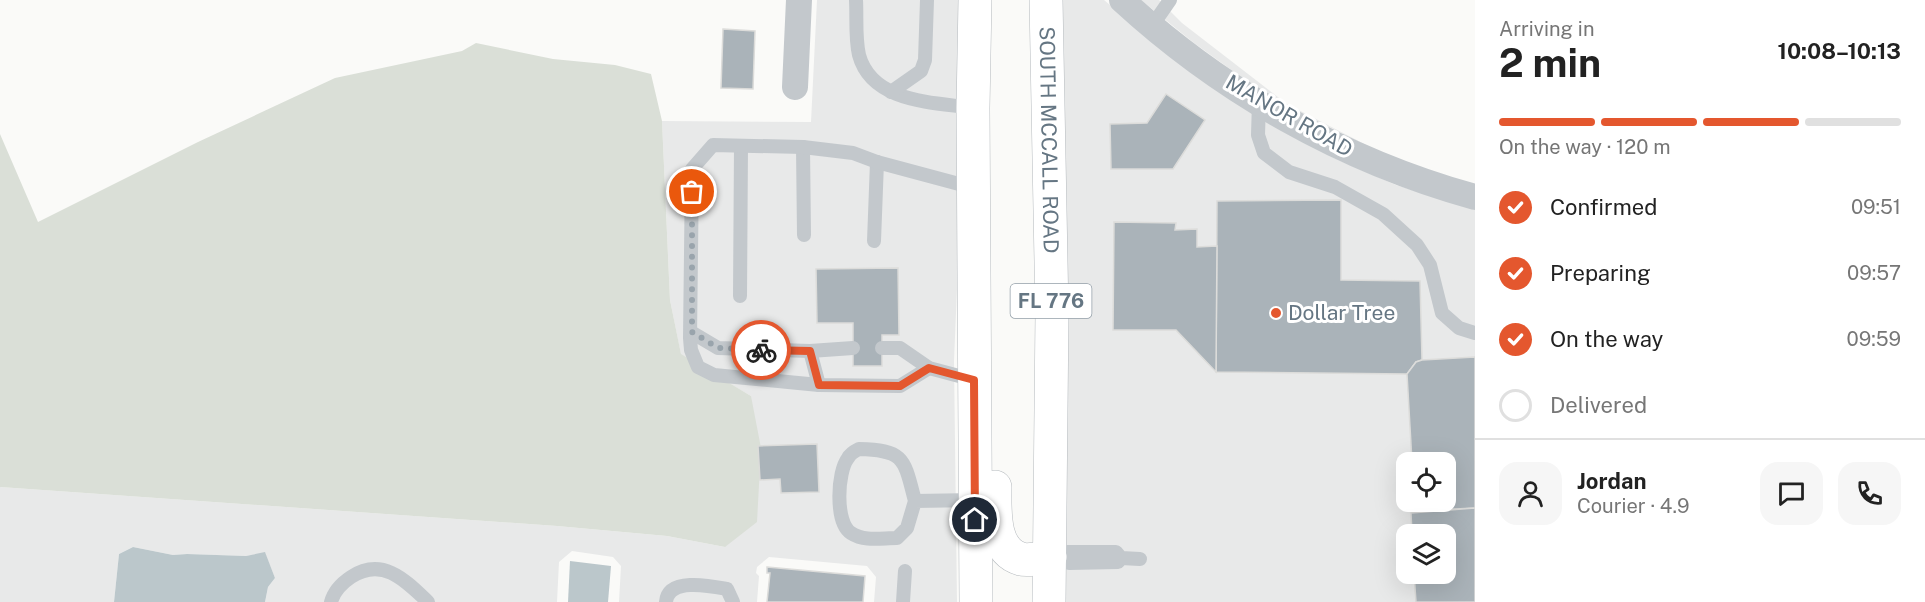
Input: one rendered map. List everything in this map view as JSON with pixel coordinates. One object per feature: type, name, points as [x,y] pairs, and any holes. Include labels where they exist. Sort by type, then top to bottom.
[{"type":"main road","points":[[975,0],[973,108],[976,602]]},
{"type":"main road","name":"SOUTH MCCALL ROAD","points":[[1046,0],[1056,557],[1049,602]]},
{"type":"main road","points":[[974,380],[994,411],[996,528],[1005,548],[1021,559],[1056,557]]},
{"type":"street","points":[[795,87],[799,0]]},
{"type":"street","name":"MANOR ROAD","points":[[1122,0],[1186,53],[1290,121],[1401,175],[1475,197]]},
{"type":"lane","points":[[856,0],[859,54],[871,77],[891,92],[907,99],[973,108]]},
{"type":"lane","points":[[891,92],[921,71],[925,60],[927,0]]},
{"type":"lane","points":[[1152,26],[1170,0]]},
{"type":"lane","points":[[1258,102],[1257,135],[1264,153],[1289,172],[1335,187],[1383,214],[1417,245],[1430,265],[1442,313],[1459,328],[1475,333]]},
{"type":"lane","points":[[929,368],[900,386],[819,385],[714,375],[698,367],[692,350],[692,169],[713,145],[803,147],[853,153],[877,162],[974,188]]},
{"type":"lane","points":[[740,296],[741,146]]},
{"type":"lane","points":[[803,147],[804,235]]},
{"type":"lane","points":[[874,241],[877,162]]},
{"type":"lane","points":[[692,332],[718,348],[810,351],[853,348]]},
{"type":"lane","points":[[882,348],[900,348],[929,368],[974,380]]},
{"type":"lane","points":[[810,351],[819,385]]},
{"type":"lane","points":[[859,449],[893,453],[905,466],[915,501],[907,528],[897,538],[863,539],[848,531],[841,518],[840,477],[848,458],[859,449]]},
{"type":"lane","points":[[915,501],[975,500]]},
{"type":"lane","points":[[1056,557],[1067,552],[1116,552],[1121,558],[1140,559]]},
{"type":"lane","points":[[332,602],[333,595],[343,582],[359,571],[375,569],[387,570],[402,577],[428,602]]},
{"type":"lane","points":[[903,602],[905,571]]},
{"type":"lane","points":[[666,602],[666,596],[673,590],[690,584],[727,589],[733,602]]},
{"type":"shaded area","points":[[817,0],[963,0],[960,217],[954,361],[957,602],[874,602],[876,577],[867,566],[769,557],[757,567],[756,573],[759,576],[757,602],[619,602],[621,566],[613,557],[572,551],[559,562],[557,602],[265,602],[268,587],[275,578],[265,553],[246,556],[173,555],[133,547],[119,554],[114,602],[0,602],[0,487],[557,526],[667,536],[725,547],[751,396],[681,355],[670,300],[662,121],[811,122]]},
{"type":"shaded area","points":[[1058,0],[1104,0],[1178,62],[1282,131],[1338,160],[1396,185],[1475,210],[1475,602],[1062,602]]},
{"type":"shaded area","points":[[1141,0],[1159,0],[1182,23],[1287,104],[1376,150],[1297,111],[1244,79],[1194,43]]},
{"type":"shaded area","points":[[476,43],[553,59],[615,65],[651,74],[662,121],[670,300],[681,354],[751,396],[761,448],[757,522],[725,547],[667,536],[557,526],[0,487],[0,134],[38,222],[198,142],[335,78],[462,51]]},
{"type":"shaded area","points":[[133,547],[173,555],[246,556],[265,552],[275,578],[268,587],[265,602],[114,602],[119,554]]},
{"type":"shaded area","points":[[570,561],[611,566],[608,602],[568,602]]},
{"type":"building","points":[[723,29],[755,31],[753,89],[721,88]]},
{"type":"building","points":[[1166,94],[1205,120],[1173,169],[1111,169],[1110,124],[1147,123]]},
{"type":"building","points":[[1341,200],[1341,280],[1420,281],[1422,360],[1416,362],[1407,374],[1216,372],[1217,201]]},
{"type":"building","points":[[1114,222],[1176,223],[1175,230],[1197,229],[1197,247],[1217,246],[1216,372],[1176,330],[1113,330]]},
{"type":"building","points":[[898,268],[899,335],[882,335],[882,366],[853,366],[853,323],[817,323],[816,269]]},
{"type":"building","points":[[1475,357],[1475,508],[1456,509],[1456,452],[1411,452],[1407,374],[1416,362]]},
{"type":"building","points":[[817,444],[819,492],[781,493],[780,479],[760,480],[758,446]]},
{"type":"building","points":[[1475,508],[1475,602],[1416,602],[1415,584],[1456,584],[1456,524],[1412,524],[1411,513],[1456,512],[1456,509]]},
{"type":"building","points":[[767,567],[865,576],[863,602],[767,602],[770,573],[767,573]]},
{"type":"way so far","points":[[692,192],[692,332],[718,348],[761,350]]},
{"type":"place","name":"Dollar Tree","points":[[1276,313]]},
{"type":"route","points":[[761,350],[810,351],[819,385],[900,386],[929,368],[974,380],[975,520]]}]
